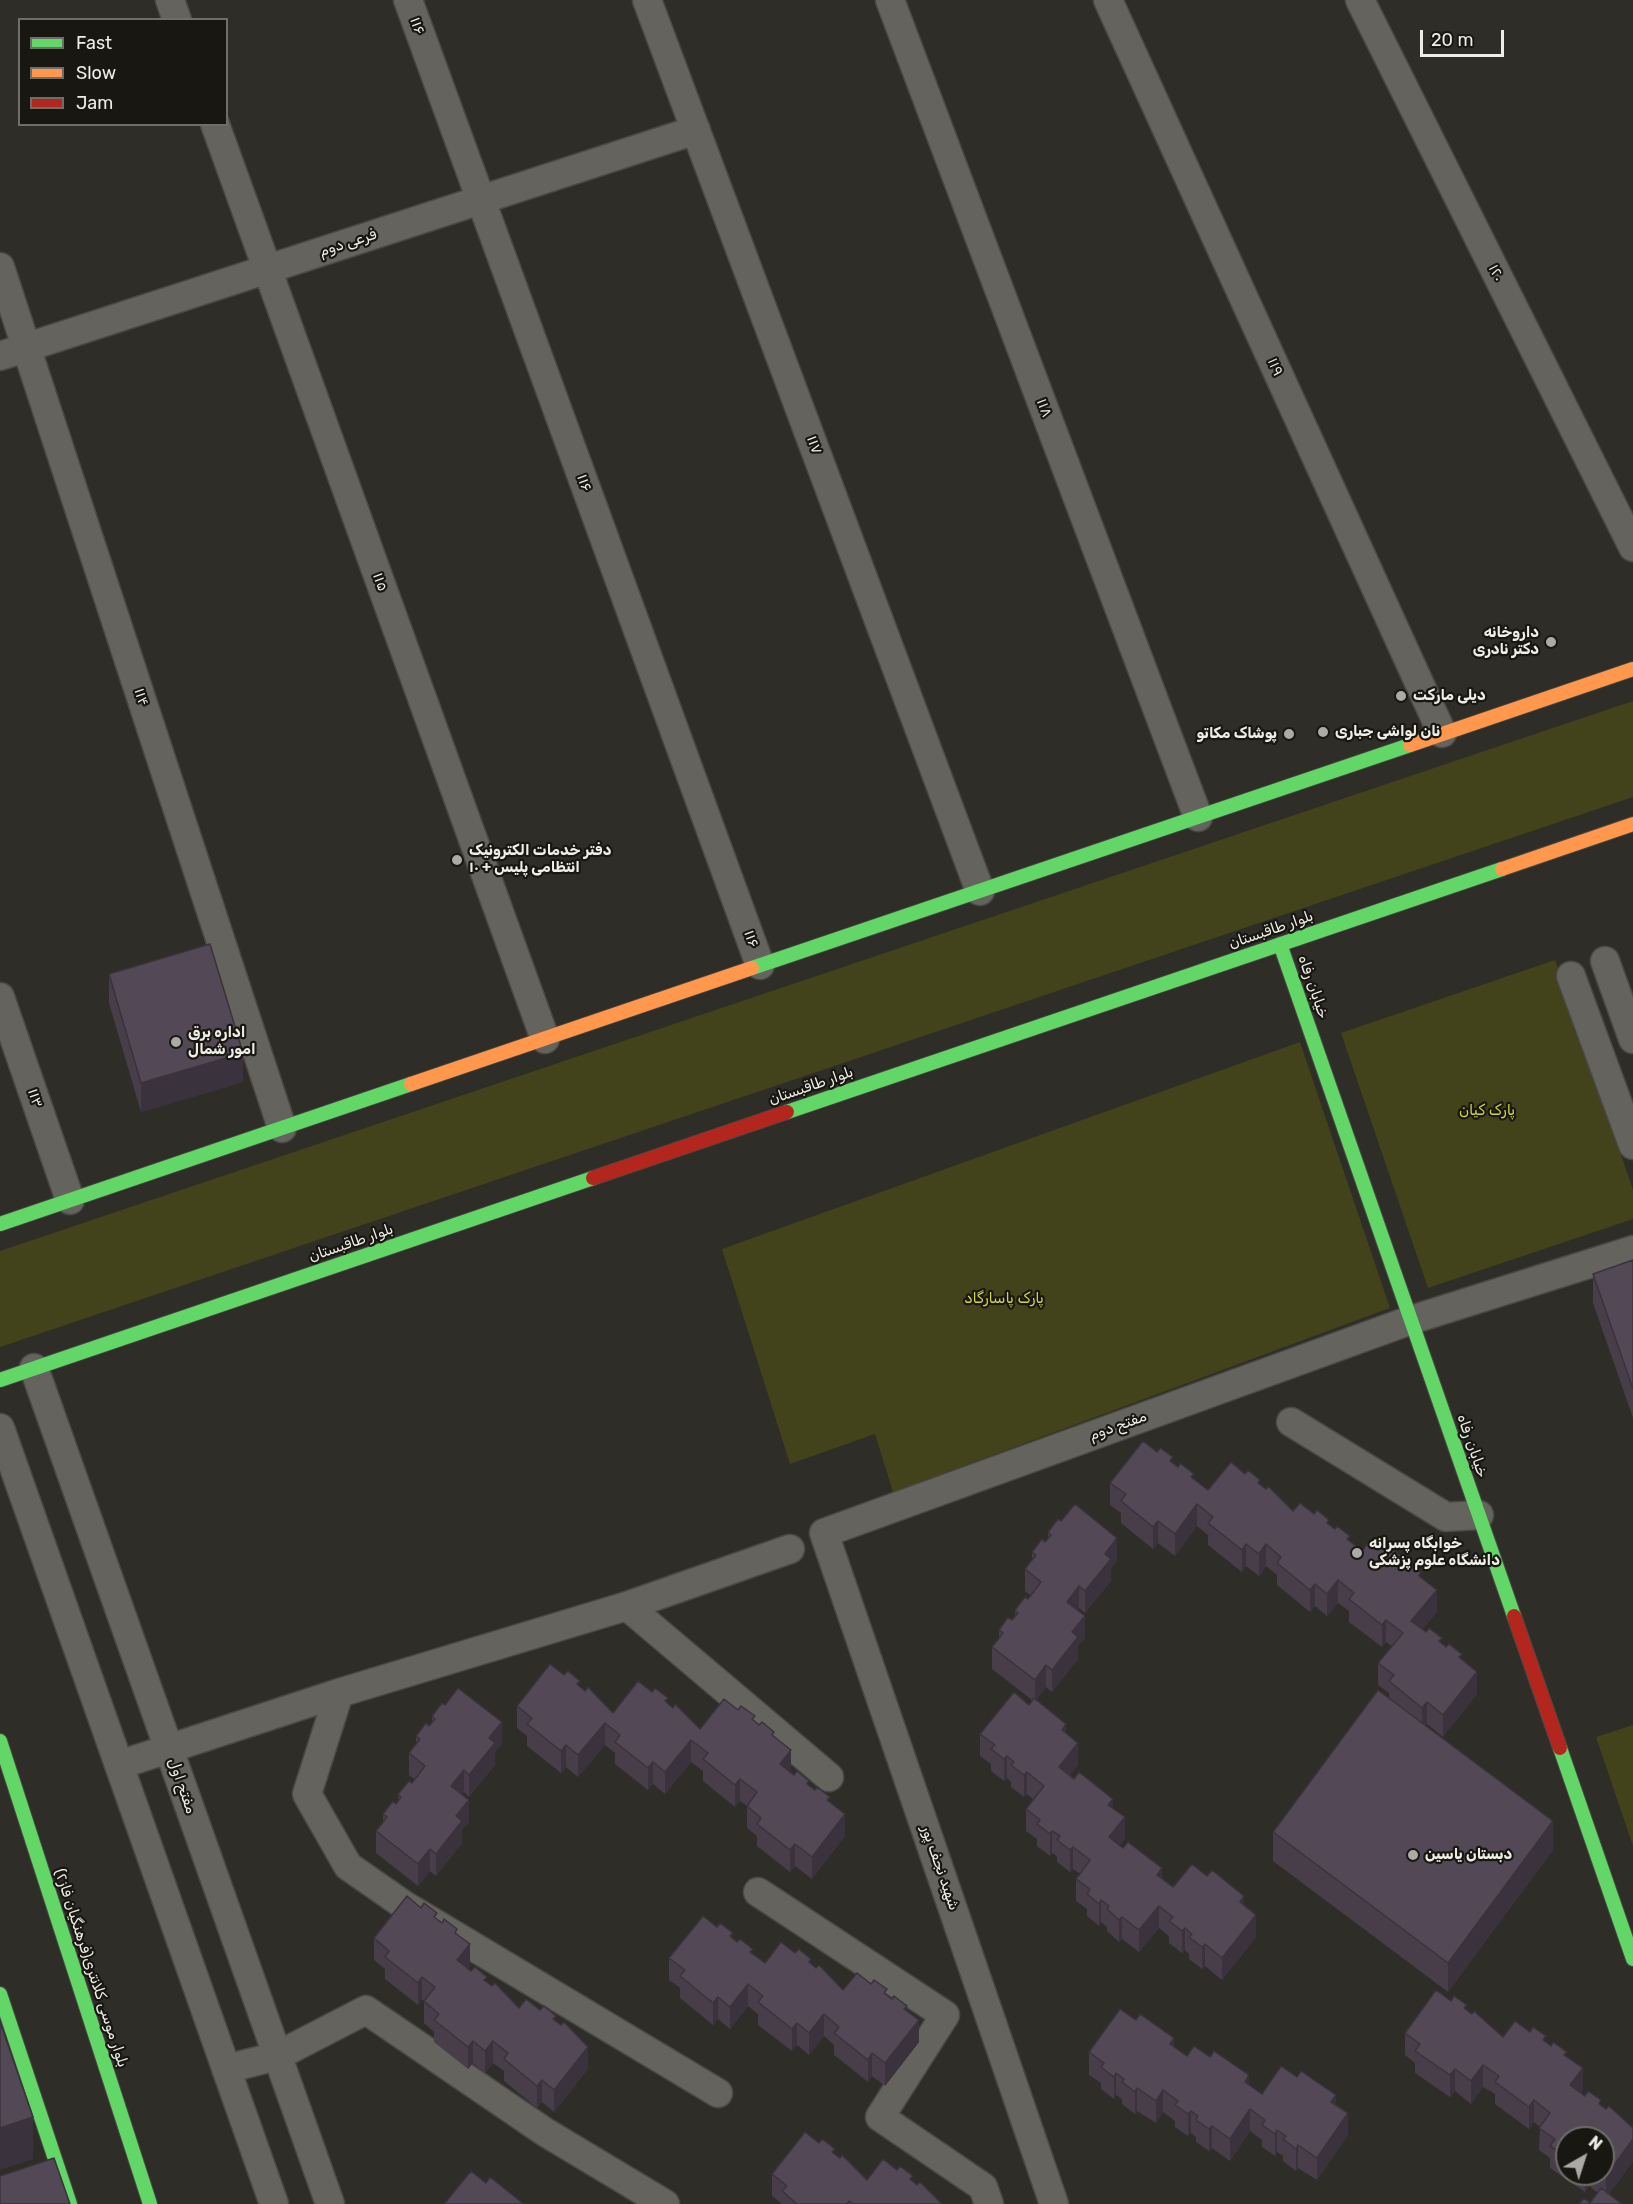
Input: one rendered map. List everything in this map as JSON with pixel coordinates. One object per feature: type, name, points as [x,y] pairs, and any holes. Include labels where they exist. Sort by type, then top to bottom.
[{"type":"main road","points":[[0,1224],[1633,669]]},
{"type":"main road","name":"بلوار طاقبستان","points":[[0,1380],[1633,824]]},
{"type":"main road","name":"خیابان رفاه","points":[[1280,944],[1633,1959]]},
{"type":"main road","name":"بلوار موسی کلانتری(فرهنگیان فاز۲)","points":[[0,1741],[150,2204]]},
{"type":"main road","points":[[0,1994],[57,2189]]},
{"type":"street","points":[[170,0],[176,18]]},
{"type":"street","name":"۱۱۶","points":[[408,0],[760,965]]},
{"type":"street","name":"۱۱۷","points":[[647,0],[980,891]]},
{"type":"street","name":"۱۱۸","points":[[890,0],[1197,817]]},
{"type":"street","name":"۱۱۹","points":[[1108,0],[1442,734]]},
{"type":"street","name":"۱۲۰","points":[[1360,0],[1633,547]]},
{"type":"street","name":"۱۱۵","points":[[216,126],[545,1039]]},
{"type":"street","name":"فرعی دوم","points":[[0,356],[696,130]]},
{"type":"street","name":"۱۱۴","points":[[0,267],[282,1128]]},
{"type":"street","points":[[1605,961],[1633,1039]]},
{"type":"street","points":[[1571,976],[1633,1145]]},
{"type":"street","name":"۱۱۳","points":[[0,997],[70,1200]]},
{"type":"street","name":"مفتح دوم","points":[[824,1533],[1411,1320],[1633,1250]]},
{"type":"street","name":"مفتح اول","points":[[34,1368],[330,2204]]},
{"type":"street","points":[[1291,1422],[1446,1517],[1479,1515]]},
{"type":"street","points":[[0,1428],[274,2204]]},
{"type":"street","name":"شهید نجف پور","points":[[824,1533],[1054,2204]]},
{"type":"street","points":[[119,1765],[168,1747],[339,1693],[627,1606],[790,1549]]},
{"type":"street","points":[[627,1606],[829,1778]]},
{"type":"street","points":[[339,1693],[307,1794],[348,1866],[404,1905],[718,2093]]},
{"type":"street","points":[[758,1892],[945,2015],[880,2117],[983,2187],[989,2204]]},
{"type":"street","points":[[226,2069],[278,2056],[366,2010],[545,2132],[665,2204]]},
{"type":"green space","points":[[1633,701],[1633,797],[0,1347],[0,1251]]},
{"type":"green space","name":"پارک کیان","points":[[1555,960],[1633,1190],[1633,1219],[1428,1288],[1341,1033]]},
{"type":"green space","name":"پارک پاسارگاد","points":[[1300,1042],[1390,1308],[893,1492],[875,1434],[790,1464],[722,1249]]},
{"type":"green space","points":[[1633,1725],[1633,1846],[1596,1737]]},
{"type":"building","name":"اداره برق امور شمال","points":[[210,944],[243,1053],[141,1083],[109,974]]},
{"type":"building","points":[[1633,1260],[1633,1389],[1593,1274]]},
{"type":"building","points":[[1143,1441],[1157,1452],[1160,1448],[1173,1457],[1170,1461],[1178,1467],[1180,1463],[1194,1474],[1191,1477],[1208,1490],[1231,1462],[1245,1474],[1248,1470],[1260,1480],[1258,1483],[1266,1489],[1268,1486],[1293,1511],[1300,1503],[1314,1514],[1317,1510],[1329,1520],[1327,1523],[1335,1529],[1337,1526],[1350,1536],[1347,1539],[1362,1551],[1371,1539],[1385,1550],[1388,1546],[1401,1556],[1398,1559],[1421,1572],[1419,1576],[1437,1590],[1411,1621],[1426,1632],[1429,1628],[1442,1638],[1439,1641],[1446,1647],[1449,1644],[1462,1654],[1459,1657],[1477,1672],[1443,1715],[1427,1702],[1422,1708],[1389,1681],[1394,1675],[1378,1663],[1403,1633],[1386,1620],[1382,1625],[1349,1599],[1354,1593],[1338,1580],[1327,1594],[1315,1584],[1310,1590],[1277,1563],[1281,1557],[1266,1544],[1259,1554],[1246,1544],[1242,1550],[1208,1523],[1213,1517],[1197,1504],[1175,1534],[1158,1521],[1153,1527],[1121,1501],[1126,1494],[1110,1483]]},
{"type":"building","points":[[1075,1504],[1117,1538],[1105,1554],[1111,1559],[1085,1591],[1079,1586],[1067,1602],[1085,1616],[1072,1632],[1078,1637],[1052,1670],[1046,1665],[1035,1680],[992,1647],[1003,1633],[999,1630],[1008,1617],[1012,1620],[1018,1613],[1015,1610],[1025,1597],[1028,1599],[1041,1582],[1025,1569],[1036,1555],[1032,1552],[1042,1539],[1045,1542],[1051,1535],[1048,1532],[1058,1519],[1061,1521]]},
{"type":"building","points":[[550,1664],[564,1675],[568,1671],[580,1681],[577,1684],[585,1691],[588,1687],[613,1713],[638,1681],[652,1692],[655,1688],[668,1698],[665,1701],[673,1708],[675,1704],[700,1729],[724,1699],[738,1710],[741,1706],[755,1716],[752,1719],[759,1725],[762,1722],[774,1732],[772,1735],[791,1750],[780,1764],[794,1775],[797,1771],[809,1781],[807,1784],[815,1790],[817,1787],[830,1797],[827,1800],[845,1814],[812,1857],[795,1844],[790,1850],[757,1824],[761,1818],[747,1806],[757,1792],[740,1779],[735,1785],[703,1759],[708,1753],[691,1740],[665,1772],[653,1762],[648,1768],[615,1742],[620,1735],[605,1723],[578,1755],[566,1745],[561,1751],[527,1724],[532,1718],[517,1706]]},
{"type":"building","points":[[458,1688],[502,1722],[489,1738],[495,1743],[469,1775],[464,1770],[451,1786],[469,1800],[456,1816],[462,1821],[436,1854],[430,1849],[418,1864],[376,1831],[387,1817],[383,1814],[393,1801],[396,1804],[401,1797],[398,1794],[409,1781],[412,1783],[425,1766],[409,1753],[420,1739],[416,1736],[426,1723],[429,1726],[435,1719],[432,1716],[442,1703],[445,1705]]},
{"type":"building","name":"دبستان یاسین","points":[[1378,1690],[1553,1821],[1448,1963],[1273,1832]]},
{"type":"building","points":[[1014,1692],[1029,1705],[1034,1698],[1066,1724],[1062,1730],[1078,1743],[1059,1767],[1074,1779],[1079,1772],[1113,1799],[1108,1805],[1125,1817],[1109,1837],[1123,1848],[1128,1842],[1162,1868],[1157,1875],[1173,1887],[1192,1864],[1207,1876],[1212,1870],[1244,1896],[1240,1902],[1256,1915],[1222,1958],[1205,1944],[1202,1947],[1189,1937],[1192,1934],[1185,1928],[1182,1931],[1169,1921],[1173,1917],[1159,1906],[1139,1930],[1122,1917],[1119,1920],[1107,1909],[1109,1906],[1101,1900],[1099,1904],[1087,1894],[1090,1889],[1076,1879],[1090,1860],[1073,1847],[1070,1850],[1057,1840],[1060,1836],[1052,1831],[1050,1834],[1037,1824],[1040,1820],[1026,1809],[1044,1786],[1027,1772],[1024,1775],[1011,1765],[1014,1762],[1007,1756],[1004,1759],[991,1749],[995,1745],[980,1734]]},
{"type":"building","points":[[407,1896],[421,1908],[424,1903],[437,1913],[434,1917],[442,1923],[444,1919],[457,1929],[455,1933],[470,1944],[457,1960],[471,1971],[475,1967],[487,1977],[484,1980],[492,1986],[495,1983],[519,2008],[526,1999],[540,2010],[544,2006],[556,2016],[553,2019],[561,2025],[564,2022],[588,2047],[554,2090],[542,2080],[537,2086],[504,2059],[508,2053],[493,2041],[485,2051],[473,2041],[468,2047],[434,2020],[439,2014],[424,2001],[435,1987],[422,1977],[418,1983],[385,1957],[389,1951],[374,1938]]},
{"type":"building","points":[[703,1916],[717,1927],[720,1923],[733,1933],[730,1936],[737,1942],[740,1939],[753,1949],[750,1952],[765,1963],[781,1942],[795,1953],[799,1949],[811,1959],[809,1962],[816,1968],[819,1965],[843,1990],[857,1973],[871,1984],[874,1980],[887,1989],[884,1993],[892,1999],[894,1996],[907,2006],[904,2009],[919,2020],[885,2063],[872,2053],[868,2060],[834,2033],[839,2027],[824,2014],[809,2033],[797,2023],[792,2029],[758,2002],[763,1996],[748,1984],[730,2007],[718,1997],[713,2003],[680,1976],[685,1970],[669,1958]]},
{"type":"building","points":[[1436,1990],[1451,2001],[1454,1996],[1467,2005],[1464,2008],[1472,2014],[1474,2011],[1503,2037],[1515,2021],[1530,2032],[1533,2027],[1546,2036],[1543,2040],[1551,2046],[1553,2042],[1567,2052],[1564,2055],[1583,2068],[1570,2085],[1585,2096],[1588,2091],[1601,2100],[1599,2104],[1606,2109],[1609,2106],[1633,2128],[1633,2139],[1615,2164],[1615,2126],[1555,2126],[1555,2139],[1539,2128],[1550,2113],[1534,2100],[1529,2107],[1495,2082],[1499,2076],[1483,2065],[1471,2081],[1455,2069],[1450,2075],[1415,2051],[1420,2044],[1405,2033]]},
{"type":"building","points":[[1120,2009],[1136,2020],[1140,2014],[1174,2038],[1170,2044],[1187,2056],[1194,2046],[1210,2057],[1214,2051],[1249,2075],[1245,2082],[1262,2094],[1281,2066],[1297,2077],[1301,2071],[1336,2095],[1331,2102],[1348,2113],[1317,2158],[1298,2145],[1296,2149],[1283,2139],[1286,2136],[1277,2130],[1275,2134],[1262,2125],[1265,2120],[1250,2109],[1230,2139],[1212,2126],[1209,2129],[1196,2120],[1198,2116],[1191,2111],[1188,2114],[1175,2105],[1178,2101],[1163,2090],[1156,2101],[1137,2088],[1135,2092],[1122,2082],[1124,2079],[1116,2073],[1114,2077],[1101,2067],[1104,2063],[1089,2052]]},
{"type":"building","points":[[0,2022],[33,2117],[0,2128]]},
{"type":"building","points":[[805,2132],[819,2143],[822,2139],[835,2149],[832,2152],[840,2158],[842,2155],[867,2180],[883,2159],[897,2170],[900,2166],[913,2176],[910,2179],[917,2185],[920,2182],[942,2204],[853,2204],[849,2201],[847,2204],[797,2204],[782,2191],[787,2186],[772,2174]]},
{"type":"building","points":[[1555,2139],[1555,2149],[1550,2146]]},
{"type":"building","points":[[54,2158],[70,2204],[0,2204],[0,2176]]},
{"type":"building","points":[[471,2171],[486,2183],[490,2177],[524,2204],[444,2204]]},
{"type":"building","points":[[1601,2188],[1622,2204],[1579,2204],[1584,2198],[1590,2203]]},
{"type":"traffic: fast","points":[[752,968],[1410,745]]},
{"type":"traffic: fast","points":[[787,1112],[1502,869]]},
{"type":"traffic: fast","points":[[1280,944],[1514,1616]]},
{"type":"traffic: fast","points":[[0,1224],[411,1084]]},
{"type":"traffic: fast","points":[[0,1380],[593,1178]]},
{"type":"traffic: fast","points":[[0,1741],[150,2204]]},
{"type":"traffic: fast","points":[[1560,1748],[1633,1959]]},
{"type":"traffic: fast","points":[[0,1994],[70,2204]]},
{"type":"traffic: slow","points":[[1410,745],[1633,669]]},
{"type":"traffic: slow","points":[[1502,869],[1633,824]]},
{"type":"traffic: slow","points":[[411,1084],[752,968]]},
{"type":"traffic: jam","points":[[593,1178],[787,1112]]},
{"type":"traffic: jam","points":[[1514,1616],[1560,1748]]},
{"type":"place","name":"داروخانه دکتر نادری","points":[[1551,642]]},
{"type":"place","name":"دیلی مارکت","points":[[1401,696]]},
{"type":"place","name":"نان لواشی جباری","points":[[1323,732]]},
{"type":"place","name":"پوشاک مکاتو","points":[[1289,734]]},
{"type":"place","name":"دفتر خدمات الکترونیک انتظامی پلیس + ۱۰","points":[[457,860]]},
{"type":"place","name":"اداره برق امور شمال","points":[[176,1042]]},
{"type":"place","name":"خوابگاه پسرانه دانشگاه علوم پزشکی","points":[[1357,1553]]},
{"type":"place","name":"دبستان یاسین","points":[[1413,1855]]}]
